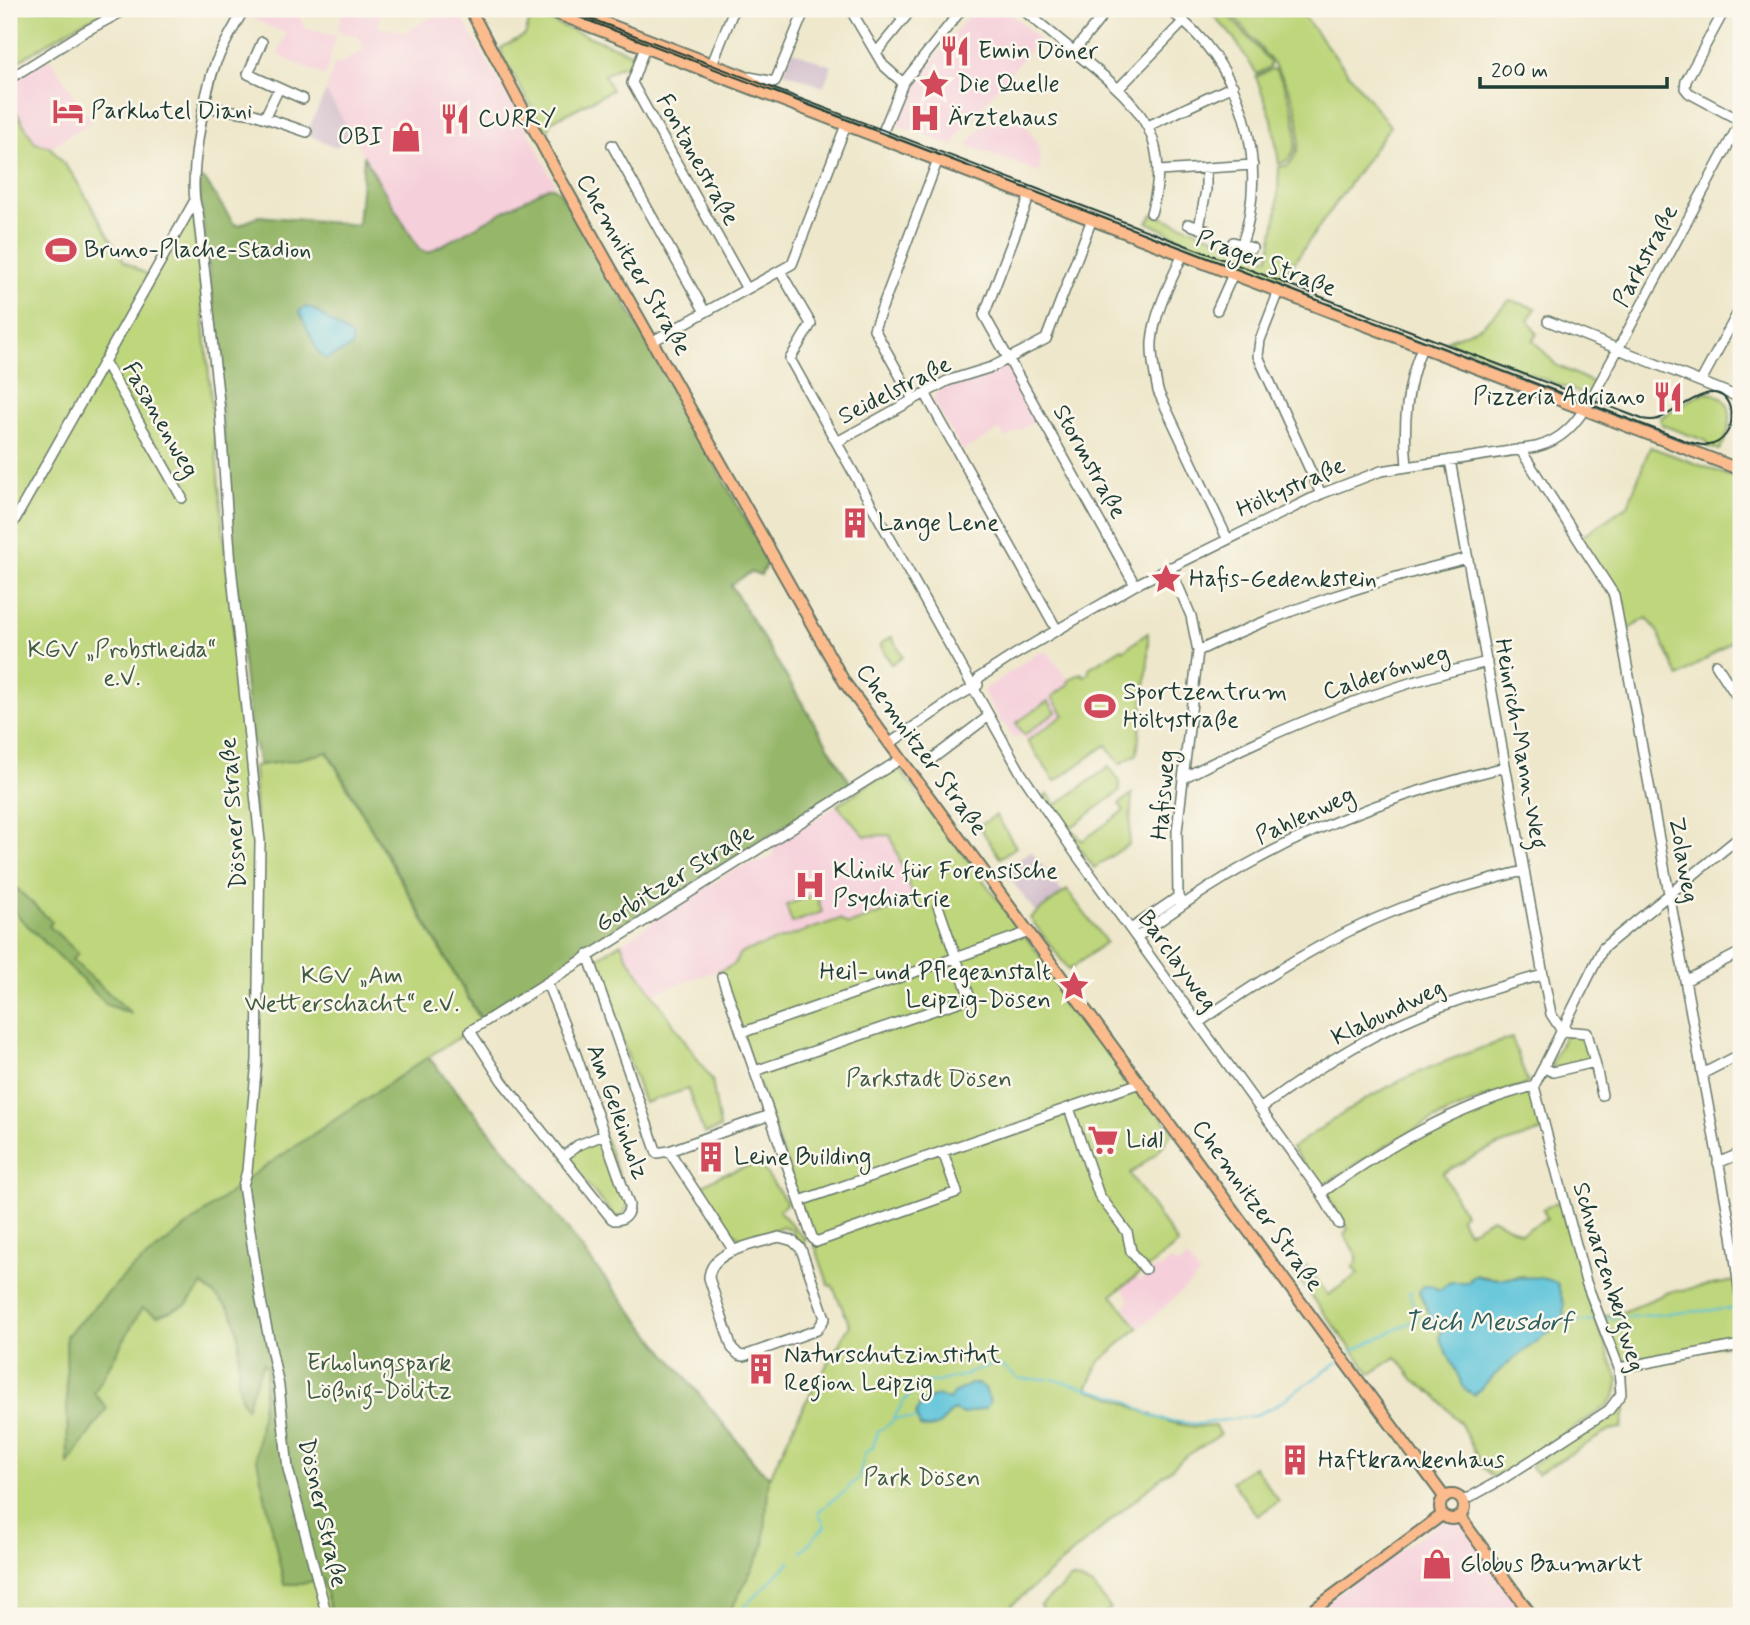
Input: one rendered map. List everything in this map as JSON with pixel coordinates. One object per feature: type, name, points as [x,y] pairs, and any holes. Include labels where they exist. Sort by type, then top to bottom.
[{"type":"main road","name":"Prager Straße","points":[[545,9],[1741,470]]},
{"type":"main road","name":"Prager Straße","points":[[569,9],[583,11],[743,76],[776,98]]},
{"type":"main road","name":"Chemnitzer Straße","points":[[471,10],[556,171],[838,671],[1445,1498]]},
{"type":"main road","points":[[1456,1496],[1463,1501],[1464,1511],[1460,1517],[1451,1520],[1442,1515],[1440,1505],[1445,1498],[1456,1496]]},
{"type":"main road","points":[[1305,1616],[1442,1515]]},
{"type":"main road","points":[[1460,1517],[1532,1616]]},
{"type":"street","points":[[9,79],[84,32],[127,9]]},
{"type":"street","name":"Dösner Straße","points":[[244,9],[216,62],[207,90],[194,172],[194,202],[198,212],[220,411],[233,580],[260,841],[257,1060],[247,1171],[243,1186],[261,1301],[279,1386],[288,1469],[327,1616]]},
{"type":"street","points":[[712,64],[734,9]]},
{"type":"street","points":[[743,76],[775,82],[805,9]]},
{"type":"street","points":[[850,9],[887,71],[902,83]]},
{"type":"street","points":[[893,9],[903,19]]},
{"type":"street","points":[[876,53],[912,9]]},
{"type":"street","points":[[880,139],[902,83],[962,9]]},
{"type":"street","points":[[1023,9],[1119,88],[1138,109],[1156,145],[1159,171],[1151,213]]},
{"type":"street","points":[[1074,51],[1108,9]]},
{"type":"street","points":[[1168,9],[1209,47],[1233,86],[1247,127],[1254,194],[1242,245]]},
{"type":"street","points":[[1725,9],[1686,81],[1685,88],[1689,93],[1741,121]]},
{"type":"street","points":[[1119,88],[1184,22]]},
{"type":"street","points":[[262,42],[247,74],[303,99]]},
{"type":"street","name":"Fontanestraße","points":[[645,47],[632,83],[747,289]]},
{"type":"street","points":[[1148,126],[1233,86]]},
{"type":"street","points":[[265,117],[279,88]]},
{"type":"street","points":[[205,107],[265,117],[307,132]]},
{"type":"street","name":"Parkstraße","points":[[1585,409],[1738,134],[1741,121]]},
{"type":"street","points":[[653,341],[792,264],[846,125]]},
{"type":"street","points":[[612,145],[705,312]]},
{"type":"street","points":[[913,399],[874,329],[937,162]]},
{"type":"street","points":[[1159,171],[1253,165]]},
{"type":"street","points":[[1188,224],[1203,230],[1206,168]]},
{"type":"street","name":"Stormstraße","points":[[1030,195],[984,315],[1135,585]]},
{"type":"street","points":[[9,530],[194,202]]},
{"type":"street","name":"Seidelstraße","points":[[837,442],[947,381],[992,367],[1046,339],[1092,219]]},
{"type":"street","points":[[1183,254],[1157,321],[1152,340],[1153,366],[1158,391],[1227,538]]},
{"type":"street","name":"Barclayweg","points":[[780,271],[811,324],[790,359],[989,716],[1073,850],[1321,1193],[1339,1224]]},
{"type":"street","points":[[1217,310],[1233,274]]},
{"type":"street","points":[[1279,292],[1260,340],[1258,356],[1321,494]]},
{"type":"street","points":[[1701,381],[1741,307]]},
{"type":"street","points":[[1548,321],[1741,398]]},
{"type":"street","points":[[1407,466],[1406,407],[1422,346]]},
{"type":"street","name":"Fasanenweg","points":[[104,361],[182,498]]},
{"type":"street","points":[[925,393],[1057,630]]},
{"type":"street","name":"Höltystraße","points":[[889,744],[1057,630],[1135,585],[1227,538],[1356,479],[1407,466],[1536,447],[1557,439],[1578,420],[1585,409]]},
{"type":"street","name":"Zolaweg","points":[[1520,449],[1616,602],[1718,1163],[1736,1233],[1741,1304]]},
{"type":"street","name":"Heinrich-Mann-Weg","points":[[1450,460],[1543,975],[1551,1014],[1562,1031]]},
{"type":"street","points":[[1198,651],[1274,617],[1339,593],[1468,558]]},
{"type":"street","name":"Hafisweg","points":[[1170,567],[1191,616],[1198,651],[1177,831],[1181,900]]},
{"type":"street","name":"Calderónweg","points":[[1184,778],[1278,730],[1333,708],[1387,689],[1487,662]]},
{"type":"street","points":[[1716,664],[1741,703]]},
{"type":"street","points":[[928,762],[989,716]]},
{"type":"street","name":"Gorbitzer Straße","points":[[470,1031],[901,759]]},
{"type":"street","name":"Pahlenweg","points":[[1134,933],[1181,900],[1320,827],[1406,794],[1506,767]]},
{"type":"street","points":[[1321,1193],[1387,1148],[1438,1120],[1505,1093],[1534,1086],[1603,948],[1741,836]]},
{"type":"street","points":[[1198,1023],[1281,967],[1367,923],[1430,898],[1523,870]]},
{"type":"street","points":[[755,1071],[970,998],[938,906]]},
{"type":"street","points":[[741,1033],[1029,932]]},
{"type":"street","points":[[1685,981],[1741,952]]},
{"type":"street","points":[[588,956],[657,1153],[770,1115]]},
{"type":"street","name":"Klabundweg","points":[[1260,1109],[1355,1046],[1407,1020],[1457,1000],[1543,975]]},
{"type":"street","points":[[722,977],[816,1242],[957,1192],[943,1152]]},
{"type":"street","name":"Am Geleinholz","points":[[470,1031],[502,1081],[611,1218],[622,1219],[629,1211],[629,1205],[575,1052],[547,983]]},
{"type":"street","points":[[1562,1031],[1587,1033],[1602,1096]]},
{"type":"street","points":[[1702,1074],[1741,1054]]},
{"type":"street","points":[[1544,1068],[1553,1072],[1595,1062]]},
{"type":"street","points":[[800,1201],[1140,1083]]},
{"type":"street","name":"Schwarzenbergweg","points":[[1463,1501],[1502,1480],[1609,1410],[1621,1394],[1619,1368],[1586,1282],[1534,1086]]},
{"type":"street","points":[[1069,1108],[1100,1195],[1127,1232],[1131,1251],[1145,1269]]},
{"type":"street","points":[[563,1157],[578,1145],[604,1135]]},
{"type":"street","points":[[669,1151],[734,1251]]},
{"type":"street","points":[[1718,1163],[1741,1153]]},
{"type":"street","points":[[779,1237],[793,1241],[801,1249],[825,1318],[822,1327],[744,1356],[734,1351],[709,1278],[709,1270],[716,1260],[734,1251],[779,1237]]},
{"type":"street","points":[[1619,1368],[1741,1345]]},
{"type":"shaded area","points":[[248,9],[295,9],[305,28],[336,36],[325,76],[277,55],[287,34],[245,15]]},
{"type":"shaded area","points":[[343,9],[383,9],[378,27],[407,32],[444,9],[456,9],[511,98],[555,184],[428,253],[419,249],[326,91],[334,64],[340,64],[365,49],[359,37],[337,31]]},
{"type":"shaded area","points":[[974,9],[1005,9],[1039,39],[959,134],[954,146],[898,125],[910,89]]},
{"type":"shaded area","points":[[792,51],[832,66],[823,87],[784,72]]},
{"type":"shaded area","points":[[50,58],[91,122],[50,147],[35,143],[9,100],[9,84]]},
{"type":"shaded area","points":[[326,91],[353,137],[335,147],[306,134]]},
{"type":"shaded area","points":[[1017,115],[1017,119],[1022,119],[1039,150],[1040,173],[966,145],[990,117]]},
{"type":"shaded area","points":[[1007,366],[1038,420],[1005,438],[1000,430],[962,451],[934,401],[934,395],[946,387]]},
{"type":"shaded area","points":[[1041,651],[1043,654],[1047,651],[1070,683],[1064,715],[1027,741],[1021,734],[1014,739],[1004,724],[1002,725],[983,691]]},
{"type":"shaded area","name":"Klinik für Forensische Psychiatrie","points":[[837,805],[865,836],[890,834],[915,901],[848,925],[840,919],[734,965],[652,993],[621,943],[735,869],[773,857],[773,847]]},
{"type":"shaded area","points":[[1031,851],[1063,893],[1036,913],[1004,870]]},
{"type":"shaded area","points":[[1187,1258],[1200,1275],[1140,1328],[1125,1308],[1129,1299],[1122,1287],[1135,1275],[1139,1281],[1157,1267],[1159,1270],[1172,1260],[1177,1266]]},
{"type":"shaded area","points":[[1460,1517],[1532,1616],[1305,1616],[1446,1518],[1451,1520]]},
{"type":"green space","points":[[9,9],[113,9],[79,24],[9,67]]},
{"type":"green space","points":[[1208,9],[1221,9],[1226,12],[1270,62],[1270,67],[1257,74],[1233,37]]},
{"type":"green space","points":[[1228,9],[1305,9],[1302,14],[1390,126],[1283,278],[1202,249],[1147,222],[1153,214],[1269,258],[1277,212],[1279,167],[1288,165],[1294,157],[1299,144],[1299,129],[1291,94],[1283,78]]},
{"type":"green space","points":[[521,10],[636,55],[631,68],[627,70],[623,65],[604,75],[612,90],[552,121],[547,134],[503,57],[501,48],[525,35],[529,23]]},
{"type":"green space","points":[[1271,69],[1276,70],[1282,80],[1295,122],[1294,148],[1289,158],[1279,164],[1272,119],[1256,77]]},
{"type":"green space","points":[[9,100],[35,143],[50,147],[73,175],[124,261],[148,275],[194,213],[223,529],[256,833],[261,940],[254,766],[327,752],[482,1023],[428,1057],[532,1182],[598,1270],[759,1468],[770,1476],[804,1405],[850,1325],[832,1285],[829,1286],[719,971],[734,965],[740,953],[840,919],[848,925],[915,901],[890,835],[865,836],[837,805],[897,766],[1173,1132],[1157,1153],[1130,1174],[1178,1244],[1112,1295],[1138,1328],[1099,1362],[1087,1389],[1176,1424],[1215,1426],[1220,1435],[1185,1457],[1012,1605],[1010,1610],[1014,1616],[9,1616]]},
{"type":"green space","points":[[364,157],[419,249],[428,253],[548,187],[559,191],[598,253],[768,560],[761,575],[751,572],[731,585],[851,784],[481,1019],[328,752],[259,765],[251,739],[235,582],[215,323],[198,179],[205,180],[234,224],[240,225],[259,216],[358,225]]},
{"type":"green space","points":[[1510,300],[1536,308],[1528,320],[1537,334],[1533,340],[1556,365],[1594,383],[1587,396],[1446,341],[1482,326]]},
{"type":"green space","points":[[1706,393],[1717,395],[1728,406],[1730,424],[1719,450],[1708,447],[1706,441],[1662,425],[1660,418]]},
{"type":"green space","points":[[1650,447],[1741,480],[1741,635],[1679,677],[1656,629],[1647,618],[1622,633],[1614,595],[1578,539],[1628,505]]},
{"type":"green space","name":"Sportzentrum Höltystraße","points":[[1148,633],[1148,662],[1137,754],[1120,764],[1106,745],[1055,781],[1027,741],[1064,715],[1052,697],[1069,684],[1068,681],[1081,673],[1084,676],[1089,673],[1089,668],[1122,648],[1124,650]]},
{"type":"green space","points":[[892,637],[903,657],[891,664],[880,644]]},
{"type":"green space","points":[[1048,701],[1056,712],[1024,735],[1016,723]]},
{"type":"green space","points":[[1109,767],[1119,780],[1120,791],[1066,831],[1043,798],[1048,794],[1056,805]]},
{"type":"green space","points":[[1132,794],[1129,844],[1094,868],[1069,834],[1074,831],[1082,841],[1124,811],[1119,804]]},
{"type":"green space","points":[[996,815],[1016,847],[1000,858],[979,826]]},
{"type":"green space","points":[[9,881],[52,922],[49,926],[78,953],[72,960],[132,1014],[107,1005],[9,907]]},
{"type":"green space","points":[[1067,890],[1106,942],[1069,970],[1030,918]]},
{"type":"green space","points":[[816,894],[822,912],[792,923],[786,905]]},
{"type":"green space","points":[[621,943],[626,955],[712,1080],[720,1128],[704,1134],[688,1089],[644,1103],[594,960]]},
{"type":"green space","points":[[1565,1035],[1585,1036],[1591,1060],[1553,1069],[1552,1062]]},
{"type":"green space","points":[[1512,1038],[1528,1084],[1474,1102],[1423,1125],[1320,1186],[1292,1148],[1360,1103],[1402,1080],[1456,1057]]},
{"type":"green space","name":"Erholungspark Lößnig-Dölitz","points":[[428,1057],[532,1182],[598,1270],[759,1468],[769,1476],[764,1546],[728,1616],[332,1616],[322,1578],[302,1584],[284,1584],[256,1455],[267,1368],[263,1363],[246,1408],[239,1385],[236,1324],[228,1308],[203,1285],[186,1305],[158,1316],[142,1308],[94,1393],[107,1408],[68,1464],[66,1336],[128,1272],[251,1176]]},
{"type":"green space","points":[[1530,1091],[1542,1131],[1486,1150],[1443,1173],[1464,1214],[1460,1217],[1468,1232],[1492,1218],[1521,1233],[1547,1218],[1543,1209],[1557,1202],[1561,1204],[1586,1293],[1618,1380],[1616,1394],[1607,1406],[1494,1477],[1482,1467],[1461,1424],[1436,1396],[1414,1380],[1396,1357],[1371,1374],[1295,1275],[1307,1266],[1328,1295],[1358,1274],[1353,1267],[1357,1256],[1344,1234],[1348,1229],[1327,1195],[1329,1191],[1400,1145],[1475,1108]],"holes":[[[1474,1275],[1499,1279],[1523,1276],[1501,1369],[1474,1395],[1443,1332],[1432,1286],[1439,1290],[1450,1282],[1469,1282]]]},
{"type":"green space","points":[[604,1135],[629,1205],[618,1220],[563,1157]]},
{"type":"green space","points":[[759,1163],[787,1203],[779,1211],[806,1240],[802,1244],[792,1234],[792,1230],[783,1226],[743,1241],[735,1233],[726,1231],[698,1188],[721,1175]]},
{"type":"green space","points":[[1736,1281],[1740,1340],[1628,1362],[1619,1358],[1601,1317],[1623,1312],[1669,1292]]},
{"type":"green space","points":[[1631,1368],[1622,1428],[1610,1430],[1537,1474],[1530,1466],[1617,1408]]},
{"type":"green space","points":[[1254,1466],[1279,1501],[1257,1516],[1232,1481]]},
{"type":"green space","points":[[1072,1578],[1092,1585],[1111,1609],[1101,1616],[1047,1616],[1040,1606]]},
{"type":"water","points":[[306,307],[313,309],[352,337],[352,347],[326,359],[318,352],[299,311]]},
{"type":"water","name":"Teich Meusdorf","points":[[1474,1275],[1494,1279],[1547,1279],[1557,1283],[1564,1304],[1563,1321],[1501,1369],[1474,1395],[1465,1390],[1439,1337],[1443,1328],[1435,1327],[1419,1292],[1422,1286],[1432,1286],[1439,1290],[1451,1282],[1468,1282]]},
{"type":"water","points":[[971,1384],[985,1388],[990,1402],[986,1408],[963,1414],[953,1410],[936,1426],[920,1427],[916,1414],[921,1402],[938,1395],[949,1400],[954,1393]]},
{"type":"waterway","points":[[1352,1351],[1417,1319],[1409,1293],[1412,1291]]},
{"type":"waterway","points":[[1604,1319],[1738,1308]]},
{"type":"waterway","points":[[1561,1323],[1596,1320]]},
{"type":"waterway","points":[[1085,1388],[1120,1397],[1152,1416],[1199,1424],[1253,1416],[1272,1408],[1338,1362]]},
{"type":"waterway","points":[[828,1504],[858,1479],[865,1453],[873,1447],[878,1431],[891,1423],[904,1401],[915,1390],[917,1382],[937,1382],[993,1364],[1002,1366],[1019,1379],[1048,1379]]},
{"type":"waterway","points":[[1052,1379],[1082,1387]]},
{"type":"waterway","points":[[895,1419],[908,1418]]},
{"type":"waterway","points":[[910,1419],[916,1419]]},
{"type":"waterway","points":[[801,1552],[825,1526],[818,1512],[825,1506]]},
{"type":"waterway","points":[[735,1616],[791,1561]]},
{"type":"tram line","points":[[558,9],[1686,441],[1713,444],[1723,438],[1729,429],[1731,412],[1726,399],[1718,394],[1709,393],[1698,397],[1658,419],[1642,419],[565,9]]},
{"type":"place","name":"Emin Döner","points":[[955,51]]},
{"type":"place","name":"Die Quelle","points":[[934,84]]},
{"type":"place","name":"Parkhotel Diani","points":[[68,111]]},
{"type":"place","name":"Ärztehaus","points":[[925,118]]},
{"type":"place","name":"CURRY","points":[[455,119]]},
{"type":"place","name":"OBI","points":[[406,137]]},
{"type":"place","name":"Bruno-Plache-Stadion","points":[[61,250]]},
{"type":"place","name":"Pizzeria Adriano","points":[[1668,397]]},
{"type":"place","name":"Lange Lene","points":[[855,523]]},
{"type":"place","name":"Hafis-Gedenkstein","points":[[1166,579]]},
{"type":"place","name":"Sportzentrum Höltystraße","points":[[1100,706]]},
{"type":"place","name":"Klinik für Forensische Psychiatrie","points":[[810,885]]},
{"type":"place","name":"Heil- und Pflegeanstalt Leipzig-Dösen","points":[[1074,986]]},
{"type":"place","name":"Lidl","points":[[1103,1140]]},
{"type":"place","name":"Leine Building","points":[[711,1157]]},
{"type":"place","name":"Naturschutzinstitut Region Leipzig","points":[[761,1369]]},
{"type":"place","name":"Haftkrankenhaus","points":[[1295,1460]]},
{"type":"place","name":"Globus Baumarkt","points":[[1437,1564]]},
{"type":"park label","name":"KGV „Probstheida“ e.V.","points":[[122,664]]},
{"type":"park label","name":"KGV „Am Wetterschacht“ e.V.","points":[[352,990]]},
{"type":"park label","name":"Parkstadt Dösen","points":[[929,1079]]},
{"type":"park label","name":"Park Dösen","points":[[922,1478]]}]
